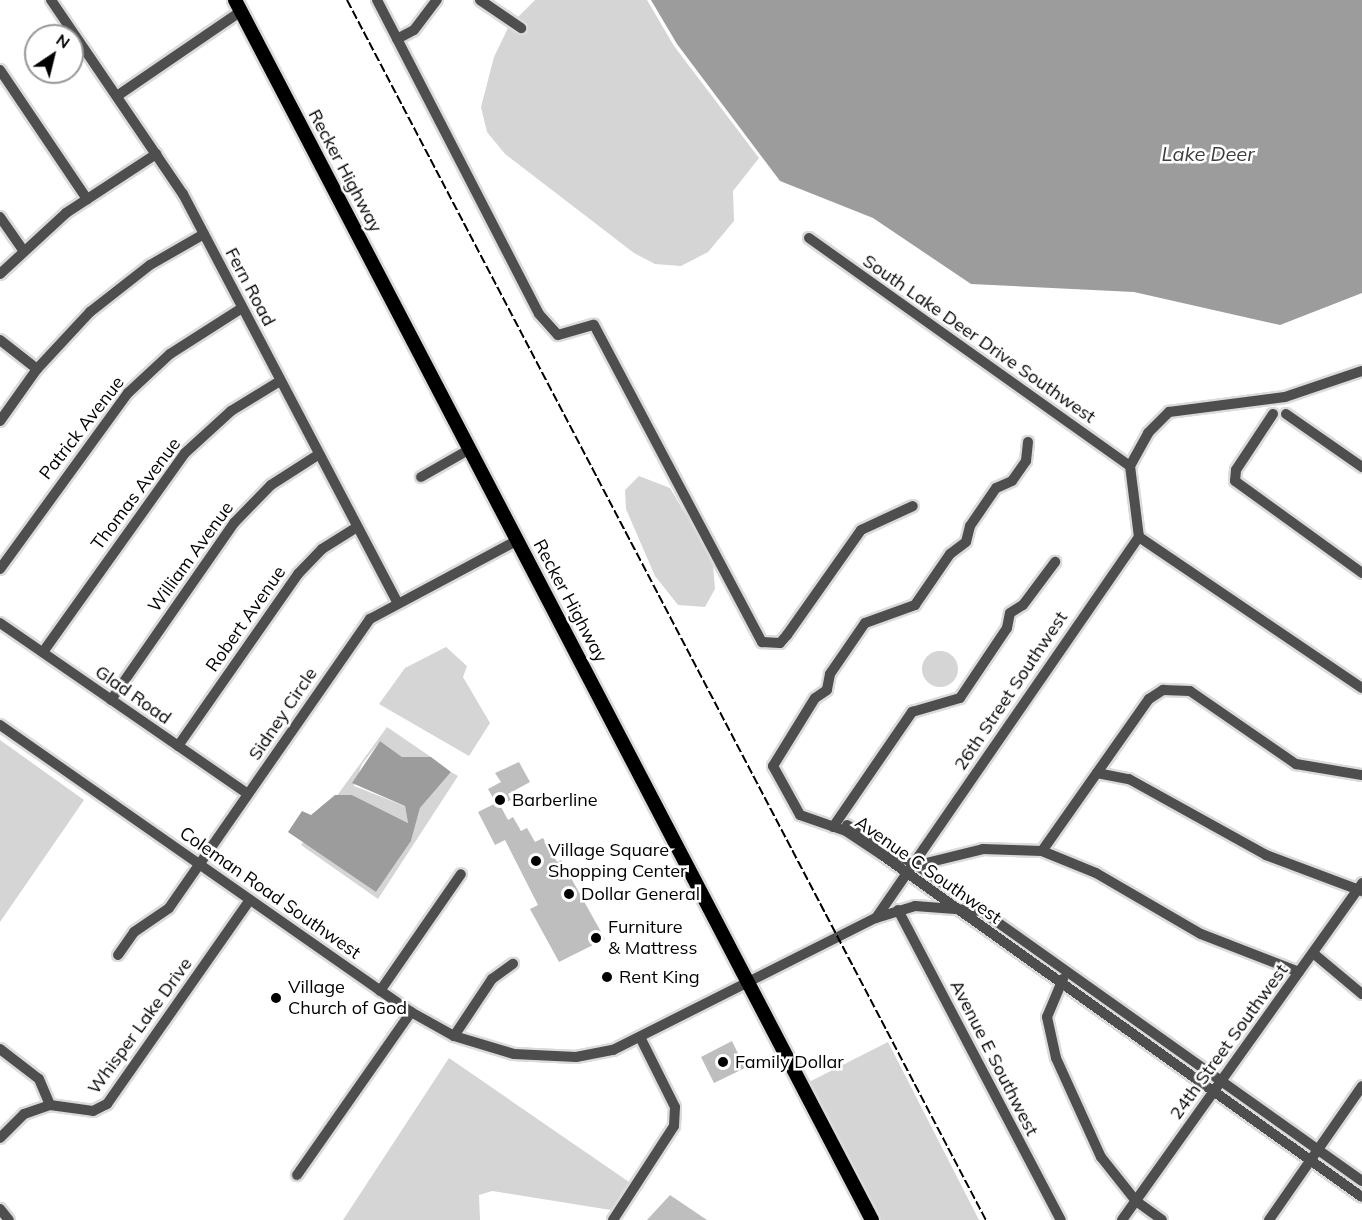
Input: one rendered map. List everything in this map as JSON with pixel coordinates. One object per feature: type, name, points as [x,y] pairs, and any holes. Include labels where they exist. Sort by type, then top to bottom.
[{"type":"main road","name":"Recker Highway","points":[[238,5],[872,1220]]},
{"type":"street","name":"Fern Road","points":[[51,0],[156,154],[204,234],[397,602]]},
{"type":"street","points":[[377,0],[539,314],[558,335],[594,326],[762,642],[780,642],[788,635],[861,530],[913,506]]},
{"type":"street","points":[[397,39],[414,30],[437,0]]},
{"type":"street","points":[[480,0],[521,28]]},
{"type":"street","points":[[117,96],[238,5]]},
{"type":"street","points":[[0,70],[87,199]]},
{"type":"street","points":[[0,274],[23,250],[87,199],[156,154]]},
{"type":"street","points":[[0,218],[23,250]]},
{"type":"street","points":[[0,421],[37,369],[108,297],[204,234]]},
{"type":"street","name":"South Lake Deer Drive Southwest","points":[[809,238],[1130,466]]},
{"type":"street","name":"Patrick Avenue","points":[[0,569],[128,393],[170,354],[242,308]]},
{"type":"street","points":[[0,340],[37,369]]},
{"type":"street","points":[[1362,371],[1267,401],[1169,412],[1148,433],[1130,466],[1139,537],[1362,688]]},
{"type":"street","name":"Thomas Avenue","points":[[43,652],[185,453],[231,411],[280,381]]},
{"type":"street","points":[[1285,397],[1286,414]]},
{"type":"street","points":[[1267,401],[1273,414]]},
{"type":"street","points":[[1273,414],[1286,414],[1362,467]]},
{"type":"street","points":[[1273,414],[1236,470],[1238,486],[1362,573]]},
{"type":"street","name":"Avenue C Southwest","points":[[1028,442],[1026,461],[1012,481],[996,488],[970,526],[966,542],[950,554],[910,608],[869,619],[830,674],[827,690],[815,698],[775,756],[803,809],[834,824],[981,911],[1362,1181]]},
{"type":"street","points":[[422,477],[470,449]]},
{"type":"street","name":"William Avenue","points":[[111,700],[241,514],[278,480],[318,455]]},
{"type":"street","name":"Robert Avenue","points":[[178,746],[298,574],[322,549],[357,527]]},
{"type":"street","name":"26th Street Southwest","points":[[911,870],[1139,537]]},
{"type":"street","name":"Sidney Circle","points":[[118,955],[134,932],[166,912],[363,627],[397,602],[518,540]]},
{"type":"street","points":[[834,824],[912,712],[960,698],[1007,628],[1010,613],[1023,605],[1054,562]]},
{"type":"street","name":"Glad Road","points":[[0,623],[248,794]]},
{"type":"street","points":[[1042,851],[1149,699],[1163,690],[1182,689],[1286,760],[1324,773],[1362,775]]},
{"type":"street","name":"Coleman Road Southwest","points":[[0,725],[411,1012],[454,1036],[513,1054],[562,1058],[599,1054],[641,1040],[876,918],[898,910],[981,911]]},
{"type":"street","points":[[1097,773],[1129,779],[1266,855],[1361,888]]},
{"type":"street","points":[[876,918],[911,870],[983,849],[1042,851],[1096,873],[1201,934],[1299,972]]},
{"type":"street","name":"Avenue C Southwest","points":[[911,870],[955,909],[1362,1197]]},
{"type":"street","points":[[380,991],[461,874]]},
{"type":"street","name":"24th Street Southwest","points":[[1122,1220],[1213,1090],[1361,888]]},
{"type":"street","name":"Whisper Lake Drive","points":[[0,1138],[24,1114],[50,1106],[93,1111],[107,1104],[250,900]]},
{"type":"street","name":"Avenue E Southwest","points":[[898,910],[1060,1220]]},
{"type":"street","points":[[1313,953],[1362,994]]},
{"type":"street","points":[[454,1036],[492,979],[513,964]]},
{"type":"street","points":[[1068,971],[1060,983],[1047,1017],[1049,1043],[1101,1157],[1136,1201],[1162,1220]]},
{"type":"street","points":[[297,1175],[411,1012]]},
{"type":"street","points":[[613,1220],[674,1126],[675,1107],[641,1040]]},
{"type":"street","points":[[0,1049],[39,1079],[50,1106]]},
{"type":"street","points":[[1269,1220],[1362,1086]]},
{"type":"shaded area","points":[[535,0],[647,0],[674,46],[759,158],[733,191],[734,221],[708,252],[681,266],[655,264],[634,253],[505,154],[487,132],[481,107],[494,57],[509,26]]},
{"type":"shaded area","points":[[639,476],[670,488],[689,520],[710,527],[715,589],[705,607],[678,605],[655,576],[626,509],[625,490]]},
{"type":"shaded area","points":[[446,647],[467,666],[463,677],[490,723],[469,756],[379,704],[405,668]]},
{"type":"shaded area","points":[[940,651],[953,656],[958,669],[953,682],[940,687],[927,682],[922,669],[927,656]]},
{"type":"shaded area","points":[[387,727],[431,757],[402,757],[380,741],[362,764],[354,786],[405,806],[408,823],[352,795],[336,797]]},
{"type":"shaded area","points":[[0,740],[84,800],[0,922]]},
{"type":"shaded area","points":[[451,772],[458,776],[378,899],[301,845],[305,840],[376,892],[411,841],[420,808]]},
{"type":"shaded area","points":[[888,1042],[979,1220],[878,1220],[805,1084]]},
{"type":"shaded area","points":[[449,1058],[629,1182],[611,1210],[492,1191],[479,1195],[480,1220],[343,1220]]},
{"type":"water","name":"Lake Deer","points":[[651,0],[1362,0],[1362,293],[1280,325],[1134,292],[971,284],[873,218],[780,181],[677,44]]},
{"type":"water","points":[[380,741],[402,757],[431,757],[451,772],[420,808],[411,841],[376,892],[288,832],[302,811],[311,815],[335,795],[352,795],[408,823],[405,806],[352,783]]},
{"type":"building","name":"Village Square Shopping Center","points":[[519,762],[530,782],[508,794],[511,800],[500,805],[508,820],[513,817],[521,831],[527,828],[535,842],[543,838],[557,862],[561,860],[605,939],[559,962],[530,909],[538,905],[505,840],[495,845],[478,812],[496,803],[488,789],[501,782],[495,773]]},
{"type":"building","name":"Family Dollar","points":[[732,1041],[745,1068],[714,1083],[701,1057]]},
{"type":"building","points":[[670,1195],[707,1220],[647,1220]]},
{"type":"railway","points":[[347,0],[986,1220]]},
{"type":"place","name":"Barberline","points":[[500,800]]},
{"type":"place","name":"Village Square Shopping Center","points":[[536,861]]},
{"type":"place","name":"Dollar General","points":[[569,894]]},
{"type":"place","name":"Furniture & Mattress","points":[[596,938]]},
{"type":"place","name":"Rent King","points":[[607,977]]},
{"type":"place","name":"Village Church of God","points":[[276,998]]},
{"type":"place","name":"Family Dollar","points":[[723,1062]]}]
